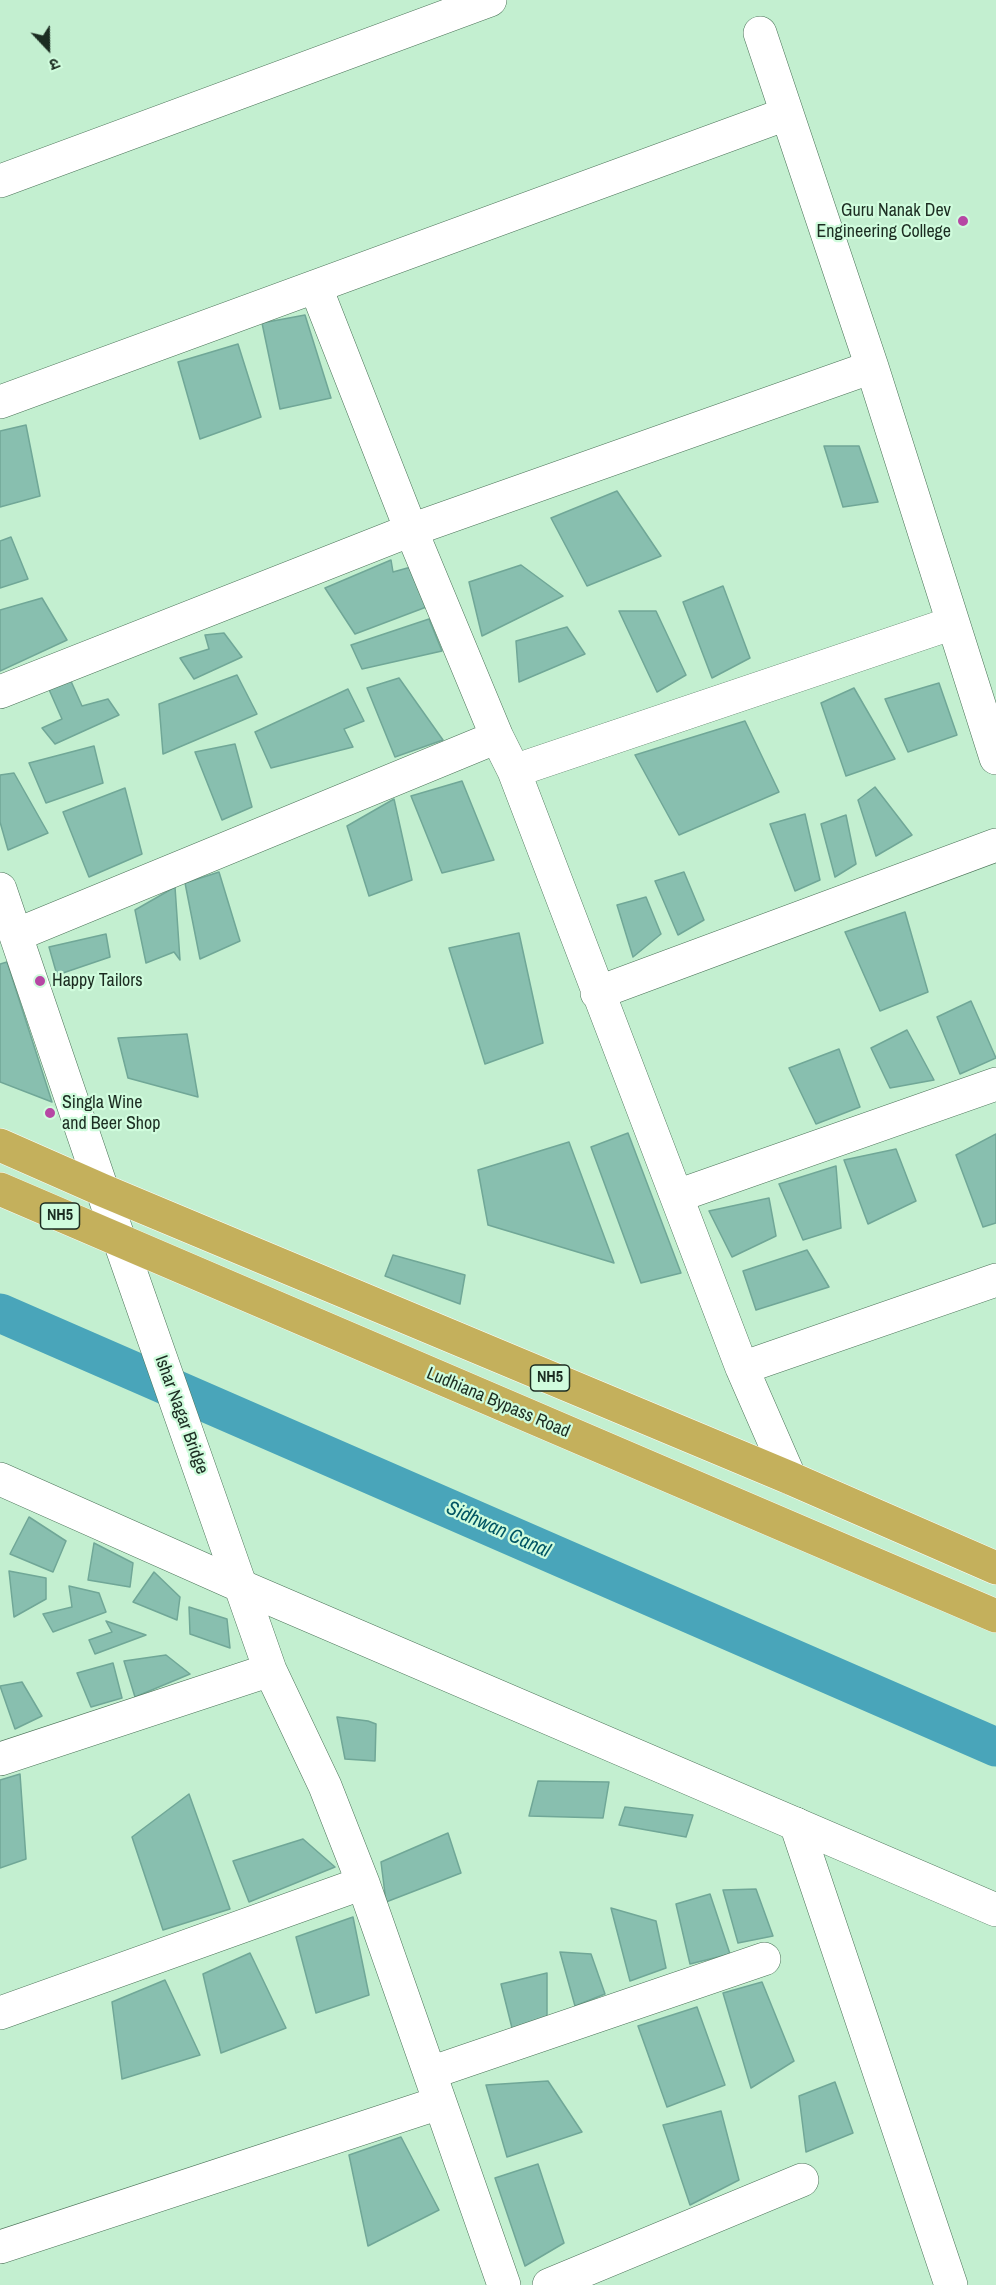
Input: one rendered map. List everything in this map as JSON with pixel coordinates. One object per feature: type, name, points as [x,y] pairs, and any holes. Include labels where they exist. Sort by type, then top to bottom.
[{"type":"highway","name":"NH5","points":[[0,1145],[102,1190],[790,1478],[996,1568]]},
{"type":"highway","name":"Ludhiana Bypass Road","points":[[0,1190],[996,1616]]},
{"type":"street","points":[[0,181],[490,0]]},
{"type":"street","points":[[760,33],[872,367],[996,758]]},
{"type":"street","points":[[0,402],[786,114]]},
{"type":"street","points":[[316,288],[411,530],[497,737],[514,771],[742,1368],[790,1478]]},
{"type":"street","points":[[0,692],[411,530],[872,367]]},
{"type":"street","points":[[514,771],[953,623]]},
{"type":"street","points":[[16,935],[497,737]]},
{"type":"street","points":[[597,993],[996,845]]},
{"type":"street","name":"Ishar Nagar Bridge","points":[[0,889],[102,1190],[243,1587],[270,1670],[325,1786],[363,1883],[504,2285]]},
{"type":"street","points":[[677,1196],[996,1084]]},
{"type":"street","points":[[742,1368],[996,1280]]},
{"type":"street","points":[[0,1479],[243,1587],[996,1910]]},
{"type":"street","points":[[0,1759],[270,1670]]},
{"type":"street","points":[[796,1824],[951,2285]]},
{"type":"street","points":[[0,2013],[363,1883]]},
{"type":"street","points":[[0,2247],[434,2088],[764,1959]]},
{"type":"street","points":[[549,2285],[802,2180]]},
{"type":"building","points":[[305,315],[331,398],[280,409],[262,323]]},
{"type":"building","points":[[238,344],[261,417],[200,439],[178,362]]},
{"type":"building","points":[[26,425],[40,496],[0,507],[0,431]]},
{"type":"building","points":[[824,446],[859,446],[878,502],[843,507]]},
{"type":"building","points":[[617,491],[661,556],[587,586],[551,518]]},
{"type":"building","points":[[11,537],[28,579],[0,588],[0,541]]},
{"type":"building","points":[[391,560],[393,572],[411,567],[429,606],[355,634],[325,588]]},
{"type":"building","points":[[521,565],[563,596],[482,636],[469,582]]},
{"type":"building","points":[[723,586],[750,658],[712,678],[683,602]]},
{"type":"building","points":[[42,598],[67,640],[0,671],[0,610]]},
{"type":"building","points":[[619,611],[656,611],[686,675],[657,692]]},
{"type":"building","points":[[429,619],[442,651],[362,669],[351,645]]},
{"type":"building","points":[[567,627],[585,654],[519,682],[516,641]]},
{"type":"building","points":[[224,633],[242,657],[194,679],[180,658],[209,649],[205,635]]},
{"type":"building","points":[[237,675],[257,714],[163,754],[159,704]]},
{"type":"building","points":[[399,678],[443,740],[395,757],[367,688]]},
{"type":"building","points":[[70,679],[82,706],[108,699],[119,715],[55,744],[42,728],[62,719],[47,685]]},
{"type":"building","points":[[939,683],[957,735],[908,752],[885,699]]},
{"type":"building","points":[[854,688],[895,759],[846,776],[821,703]]},
{"type":"building","points":[[348,689],[364,721],[344,729],[353,747],[271,768],[255,732]]},
{"type":"building","points":[[745,721],[779,792],[679,835],[635,755]]},
{"type":"building","points":[[235,744],[252,807],[222,820],[195,752]]},
{"type":"building","points":[[94,746],[103,783],[46,803],[29,763]]},
{"type":"building","points":[[14,773],[48,833],[8,850],[0,822],[0,775]]},
{"type":"building","points":[[462,781],[494,860],[442,873],[411,796]]},
{"type":"building","points":[[875,787],[912,835],[876,856],[858,800]]},
{"type":"building","points":[[125,788],[142,854],[89,877],[63,812]]},
{"type":"building","points":[[394,799],[412,880],[369,896],[347,826]]},
{"type":"building","points":[[805,814],[820,880],[795,891],[770,824]]},
{"type":"building","points":[[846,815],[856,864],[835,877],[821,824]]},
{"type":"building","points":[[219,872],[240,941],[200,959],[185,883]]},
{"type":"building","points":[[684,872],[704,920],[678,935],[655,881]]},
{"type":"building","points":[[175,887],[180,960],[174,952],[146,963],[135,910]]},
{"type":"building","points":[[646,897],[661,934],[633,957],[617,905]]},
{"type":"building","points":[[905,912],[928,992],[880,1011],[845,932]]},
{"type":"building","points":[[519,933],[543,1043],[485,1064],[449,948]]},
{"type":"building","points":[[106,934],[110,957],[57,975],[49,947]]},
{"type":"building","points":[[7,962],[52,1102],[0,1082],[0,964]]},
{"type":"building","points":[[971,1001],[996,1058],[960,1074],[937,1017]]},
{"type":"building","points":[[907,1030],[934,1080],[890,1088],[871,1048]]},
{"type":"building","points":[[187,1034],[198,1097],[128,1078],[118,1038]]},
{"type":"building","points":[[839,1049],[860,1107],[816,1124],[789,1068]]},
{"type":"building","points":[[628,1133],[681,1273],[641,1283],[591,1147]]},
{"type":"building","points":[[996,1134],[996,1223],[983,1227],[956,1155]]},
{"type":"building","points":[[569,1142],[614,1263],[488,1225],[478,1170]]},
{"type":"building","points":[[896,1149],[916,1201],[868,1224],[844,1160]]},
{"type":"building","points":[[836,1166],[841,1228],[803,1240],[779,1184]]},
{"type":"building","points":[[769,1198],[776,1236],[732,1257],[709,1211]]},
{"type":"building","points":[[807,1250],[829,1287],[756,1310],[743,1271]]},
{"type":"building","points":[[393,1255],[465,1275],[460,1304],[385,1276]]},
{"type":"building","points":[[29,1517],[66,1541],[53,1572],[10,1554]]},
{"type":"building","points":[[94,1543],[133,1563],[130,1587],[88,1580]]},
{"type":"building","points":[[9,1571],[46,1578],[46,1599],[14,1617]]},
{"type":"building","points":[[154,1572],[180,1597],[177,1620],[133,1602]]},
{"type":"building","points":[[69,1586],[99,1593],[106,1612],[53,1632],[43,1614],[72,1607]]},
{"type":"building","points":[[189,1607],[227,1619],[230,1648],[190,1634]]},
{"type":"building","points":[[106,1621],[146,1635],[95,1654],[89,1640],[112,1632]]},
{"type":"building","points":[[166,1655],[190,1674],[135,1697],[124,1661]]},
{"type":"building","points":[[113,1663],[122,1698],[91,1707],[77,1673]]},
{"type":"building","points":[[22,1682],[42,1716],[15,1729],[0,1686]]},
{"type":"building","points":[[337,1717],[376,1724],[375,1761],[345,1759]]},
{"type":"building","points":[[20,1774],[26,1859],[0,1868],[0,1780]]},
{"type":"building","points":[[538,1781],[609,1782],[603,1818],[529,1816]]},
{"type":"building","points":[[189,1794],[230,1909],[163,1930],[132,1837]]},
{"type":"building","points":[[625,1807],[693,1815],[686,1837],[619,1825]]},
{"type":"building","points":[[448,1833],[461,1873],[386,1902],[381,1862]]},
{"type":"building","points":[[303,1839],[335,1867],[249,1902],[233,1861]]},
{"type":"building","points":[[756,1889],[773,1936],[738,1943],[723,1890]]},
{"type":"building","points":[[710,1894],[730,1954],[690,1964],[676,1904]]},
{"type":"building","points":[[611,1908],[656,1921],[666,1968],[630,1981]]},
{"type":"building","points":[[353,1917],[369,1995],[316,2013],[296,1937]]},
{"type":"building","points":[[560,1952],[591,1954],[605,1994],[575,2006]]},
{"type":"building","points":[[250,1953],[286,2028],[221,2053],[203,1974]]},
{"type":"building","points":[[547,1973],[547,2022],[513,2032],[501,1984]]},
{"type":"building","points":[[165,1980],[200,2055],[122,2079],[112,2002]]},
{"type":"building","points":[[762,1982],[794,2061],[751,2088],[723,1993]]},
{"type":"building","points":[[697,2007],[725,2085],[667,2107],[638,2026]]},
{"type":"building","points":[[548,2081],[582,2132],[507,2157],[486,2085]]},
{"type":"building","points":[[835,2082],[853,2133],[806,2152],[799,2096]]},
{"type":"building","points":[[721,2111],[739,2180],[690,2205],[663,2125]]},
{"type":"building","points":[[401,2137],[439,2210],[368,2246],[349,2155]]},
{"type":"building","points":[[538,2164],[564,2243],[525,2266],[495,2178]]},
{"type":"waterway","name":"Sidhwan Canal","points":[[0,1313],[996,1747]]},
{"type":"place","name":"Guru Nanak Dev Engineering College","points":[[963,221]]},
{"type":"place","name":"Happy Tailors","points":[[40,981]]},
{"type":"place","name":"Singla Wine and Beer Shop","points":[[50,1113]]}]
